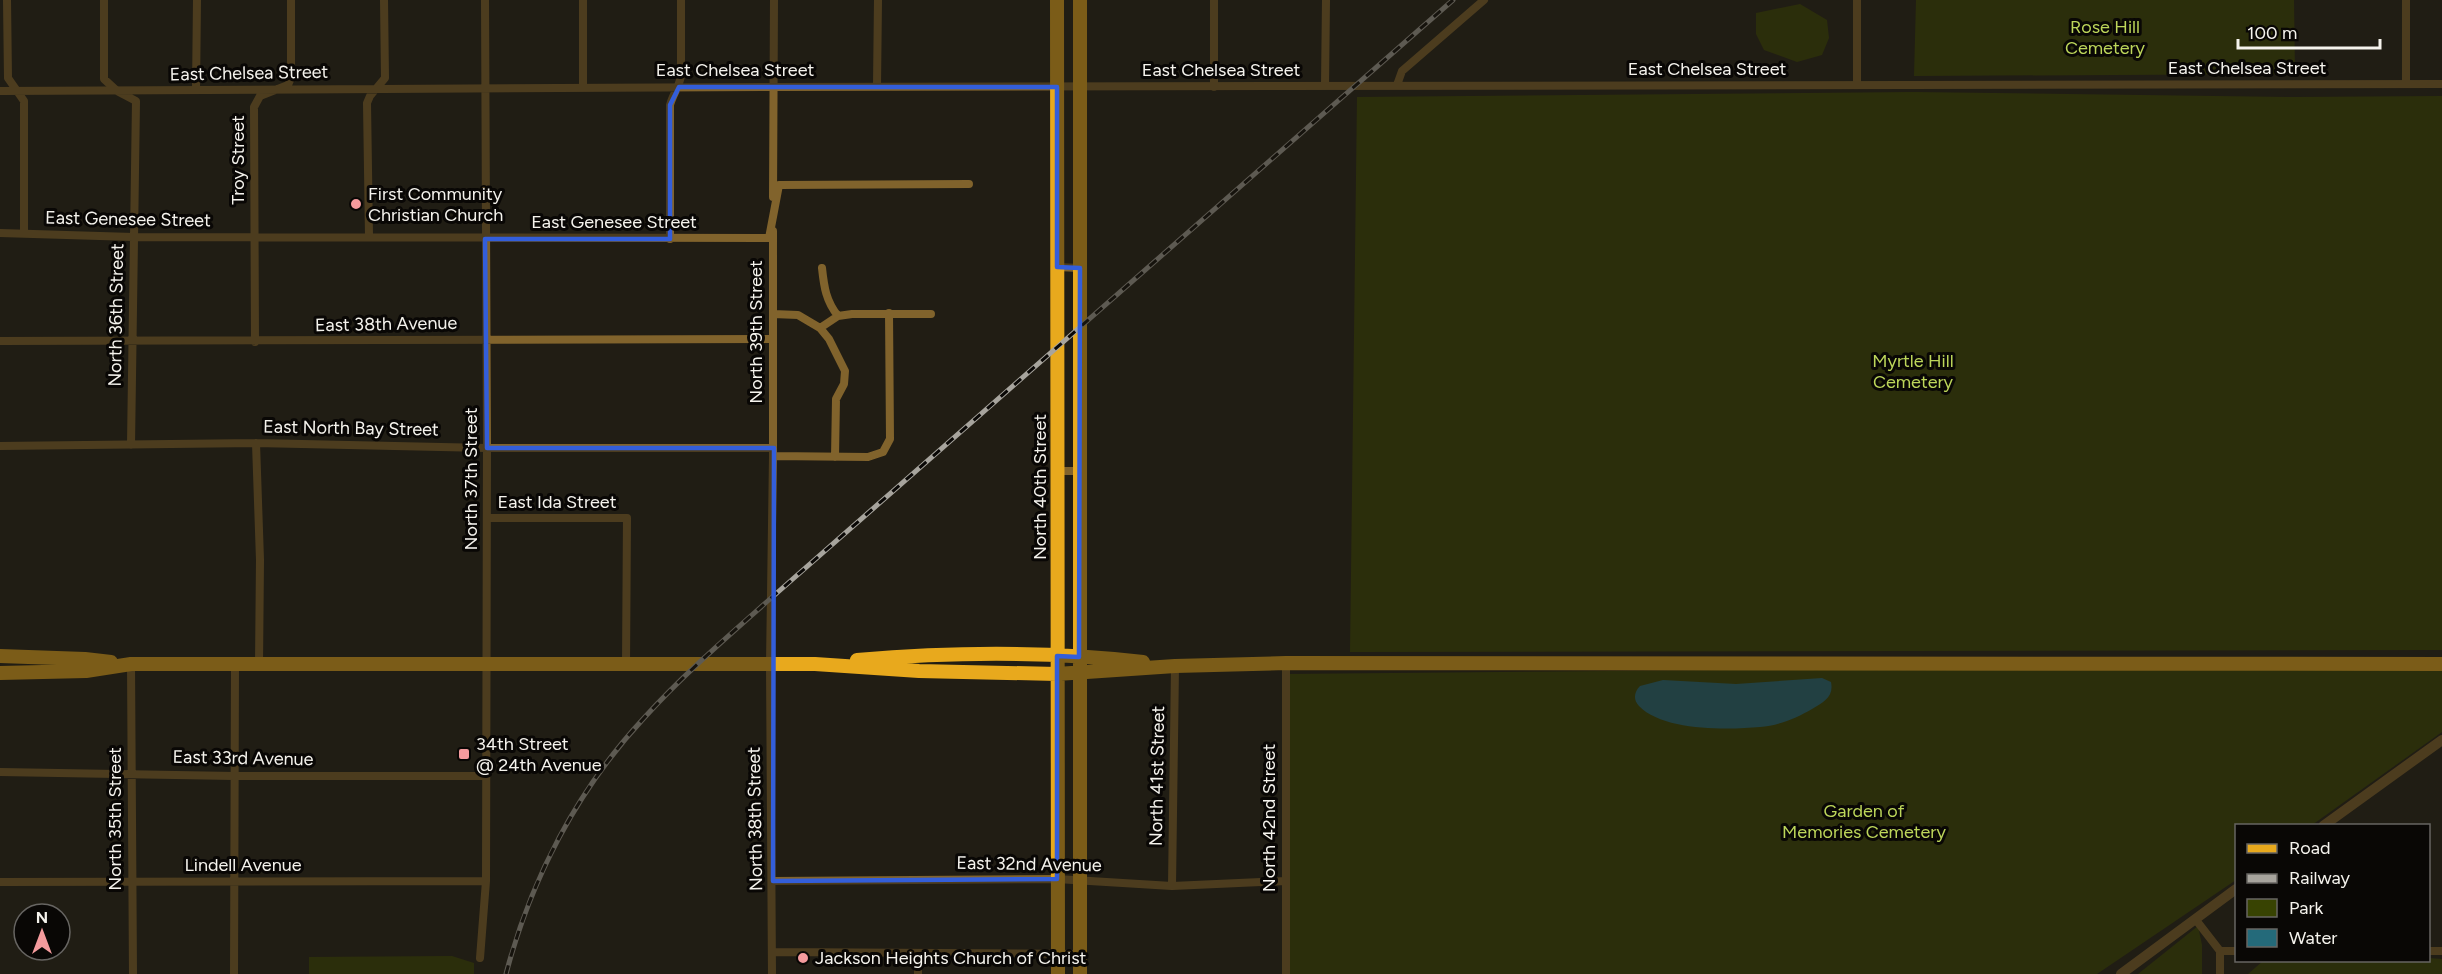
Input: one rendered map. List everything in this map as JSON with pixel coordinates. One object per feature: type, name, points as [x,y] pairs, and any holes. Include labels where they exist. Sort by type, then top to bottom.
[{"type":"main road","name":"North 40th Street","points":[[1057,0],[1058,974]]},
{"type":"main road","points":[[1080,0],[1080,974]]},
{"type":"main road","points":[[0,656],[86,659],[131,664],[815,664],[919,671],[1057,674],[1175,666],[1286,663],[2442,664]]},
{"type":"main road","points":[[815,664],[909,657],[1057,656],[1175,666]]},
{"type":"main road","points":[[0,673],[86,670],[131,664]]},
{"type":"street","points":[[7,0],[8,78],[24,101],[24,233]]},
{"type":"street","points":[[104,0],[104,79],[117,91]]},
{"type":"street","points":[[196,0],[196,90]]},
{"type":"street","name":"Troy Street","points":[[255,342],[255,106],[260,96],[288,84],[291,78],[291,0]]},
{"type":"street","points":[[369,236],[367,103],[385,78],[384,0]]},
{"type":"street","name":"North 37th Street","points":[[480,958],[486,881],[487,664],[484,0]]},
{"type":"street","points":[[583,88],[584,0]]},
{"type":"street","points":[[670,238],[670,105],[679,87],[681,0]]},
{"type":"street","name":"North 39th Street","points":[[770,664],[774,0]]},
{"type":"street","points":[[877,86],[878,0]]},
{"type":"street","points":[[1214,0],[1214,87]]},
{"type":"street","points":[[1325,86],[1326,0]]},
{"type":"street","points":[[1397,85],[1402,71],[1484,0]]},
{"type":"street","points":[[1857,0],[1857,86]]},
{"type":"street","points":[[2406,0],[2406,84]]},
{"type":"street","name":"East Chelsea Street","points":[[0,91],[877,86],[2442,84]]},
{"type":"street","name":"North 36th Street","points":[[117,91],[136,100],[131,445]]},
{"type":"street","name":"East Genesee Street","points":[[0,233],[133,237],[769,238],[779,185],[969,184]]},
{"type":"street","points":[[1057,267],[1080,268]]},
{"type":"street","points":[[822,268],[824,290],[829,304],[838,316]]},
{"type":"street","points":[[820,328],[838,316],[889,313],[931,314]]},
{"type":"street","name":"East North Bay Street","points":[[0,446],[256,443],[773,452],[835,457],[876,456],[883,452],[890,439],[889,313]]},
{"type":"street","points":[[772,314],[798,315],[820,328],[829,339],[846,371],[844,384],[836,399],[835,457]]},
{"type":"street","name":"East 38th Avenue","points":[[0,341],[772,339]]},
{"type":"street","points":[[256,443],[260,560],[259,664]]},
{"type":"street","points":[[1058,471],[1079,471]]},
{"type":"street","name":"East Ida Street","points":[[487,518],[627,518],[626,664]]},
{"type":"street","name":"North 42nd Street","points":[[1286,663],[1286,974]]},
{"type":"street","name":"North 35th Street","points":[[131,664],[133,974]]},
{"type":"street","points":[[234,974],[235,664]]},
{"type":"street","name":"North 38th Street","points":[[770,664],[772,974]]},
{"type":"street","name":"North 41st Street","points":[[1172,886],[1175,666]]},
{"type":"street","points":[[2324,824],[2442,740]]},
{"type":"street","name":"East 33rd Avenue","points":[[0,772],[132,772],[234,776],[486,776]]},
{"type":"street","name":"East 32nd Avenue","points":[[772,881],[1080,879],[1172,886],[1286,881]]},
{"type":"street","name":"Lindell Avenue","points":[[0,882],[486,881]]},
{"type":"street","points":[[2121,974],[2235,891]]},
{"type":"street","points":[[2196,920],[2220,951],[2220,974]]},
{"type":"street","points":[[2220,951],[2235,951]]},
{"type":"street","points":[[772,952],[1080,954]]},
{"type":"street","points":[[918,954],[918,974]]},
{"type":"highlighted area","points":[[679,87],[1057,87],[1057,267],[1080,268],[1079,657],[1057,656],[1057,879],[773,881],[774,448],[487,448],[485,239],[670,239],[670,105]]},
{"type":"green space","name":"Rose Hill Cemetery","points":[[1916,0],[2294,0],[2295,74],[1914,76]]},
{"type":"green space","points":[[1800,4],[1827,20],[1829,38],[1822,55],[1797,62],[1764,50],[1756,34],[1756,13]]},
{"type":"green space","name":"Myrtle Hill Cemetery","points":[[1913,92],[2295,97],[2442,96],[2442,650],[1350,652],[1357,97]]},
{"type":"green space","name":"Garden of Memories Cemetery","points":[[1724,670],[2442,670],[2442,732],[2313,824],[2235,824],[2235,881],[2097,974],[1286,974],[1286,674]]},
{"type":"green space","points":[[2198,926],[2202,945],[2202,974],[2138,974]]},
{"type":"green space","points":[[452,956],[474,963],[474,974],[309,974],[309,957]]},
{"type":"green space","points":[[2430,958],[2442,959],[2442,974],[2248,974],[2262,962],[2430,962]]},
{"type":"water","points":[[1822,678],[1831,682],[1832,687],[1824,701],[1793,718],[1766,726],[1714,728],[1679,724],[1650,714],[1637,704],[1635,699],[1635,693],[1640,686],[1663,680],[1736,684]]},
{"type":"railway","points":[[506,974],[529,904],[559,837],[598,775],[659,702],[754,613],[1453,0]]},
{"type":"place","name":"First Community Christian Church","points":[[356,204]]},
{"type":"place","name":"34th Street @ 24th Avenue","points":[[464,754]]},
{"type":"place","name":"Jackson Heights Church of Christ","points":[[803,958]]}]
